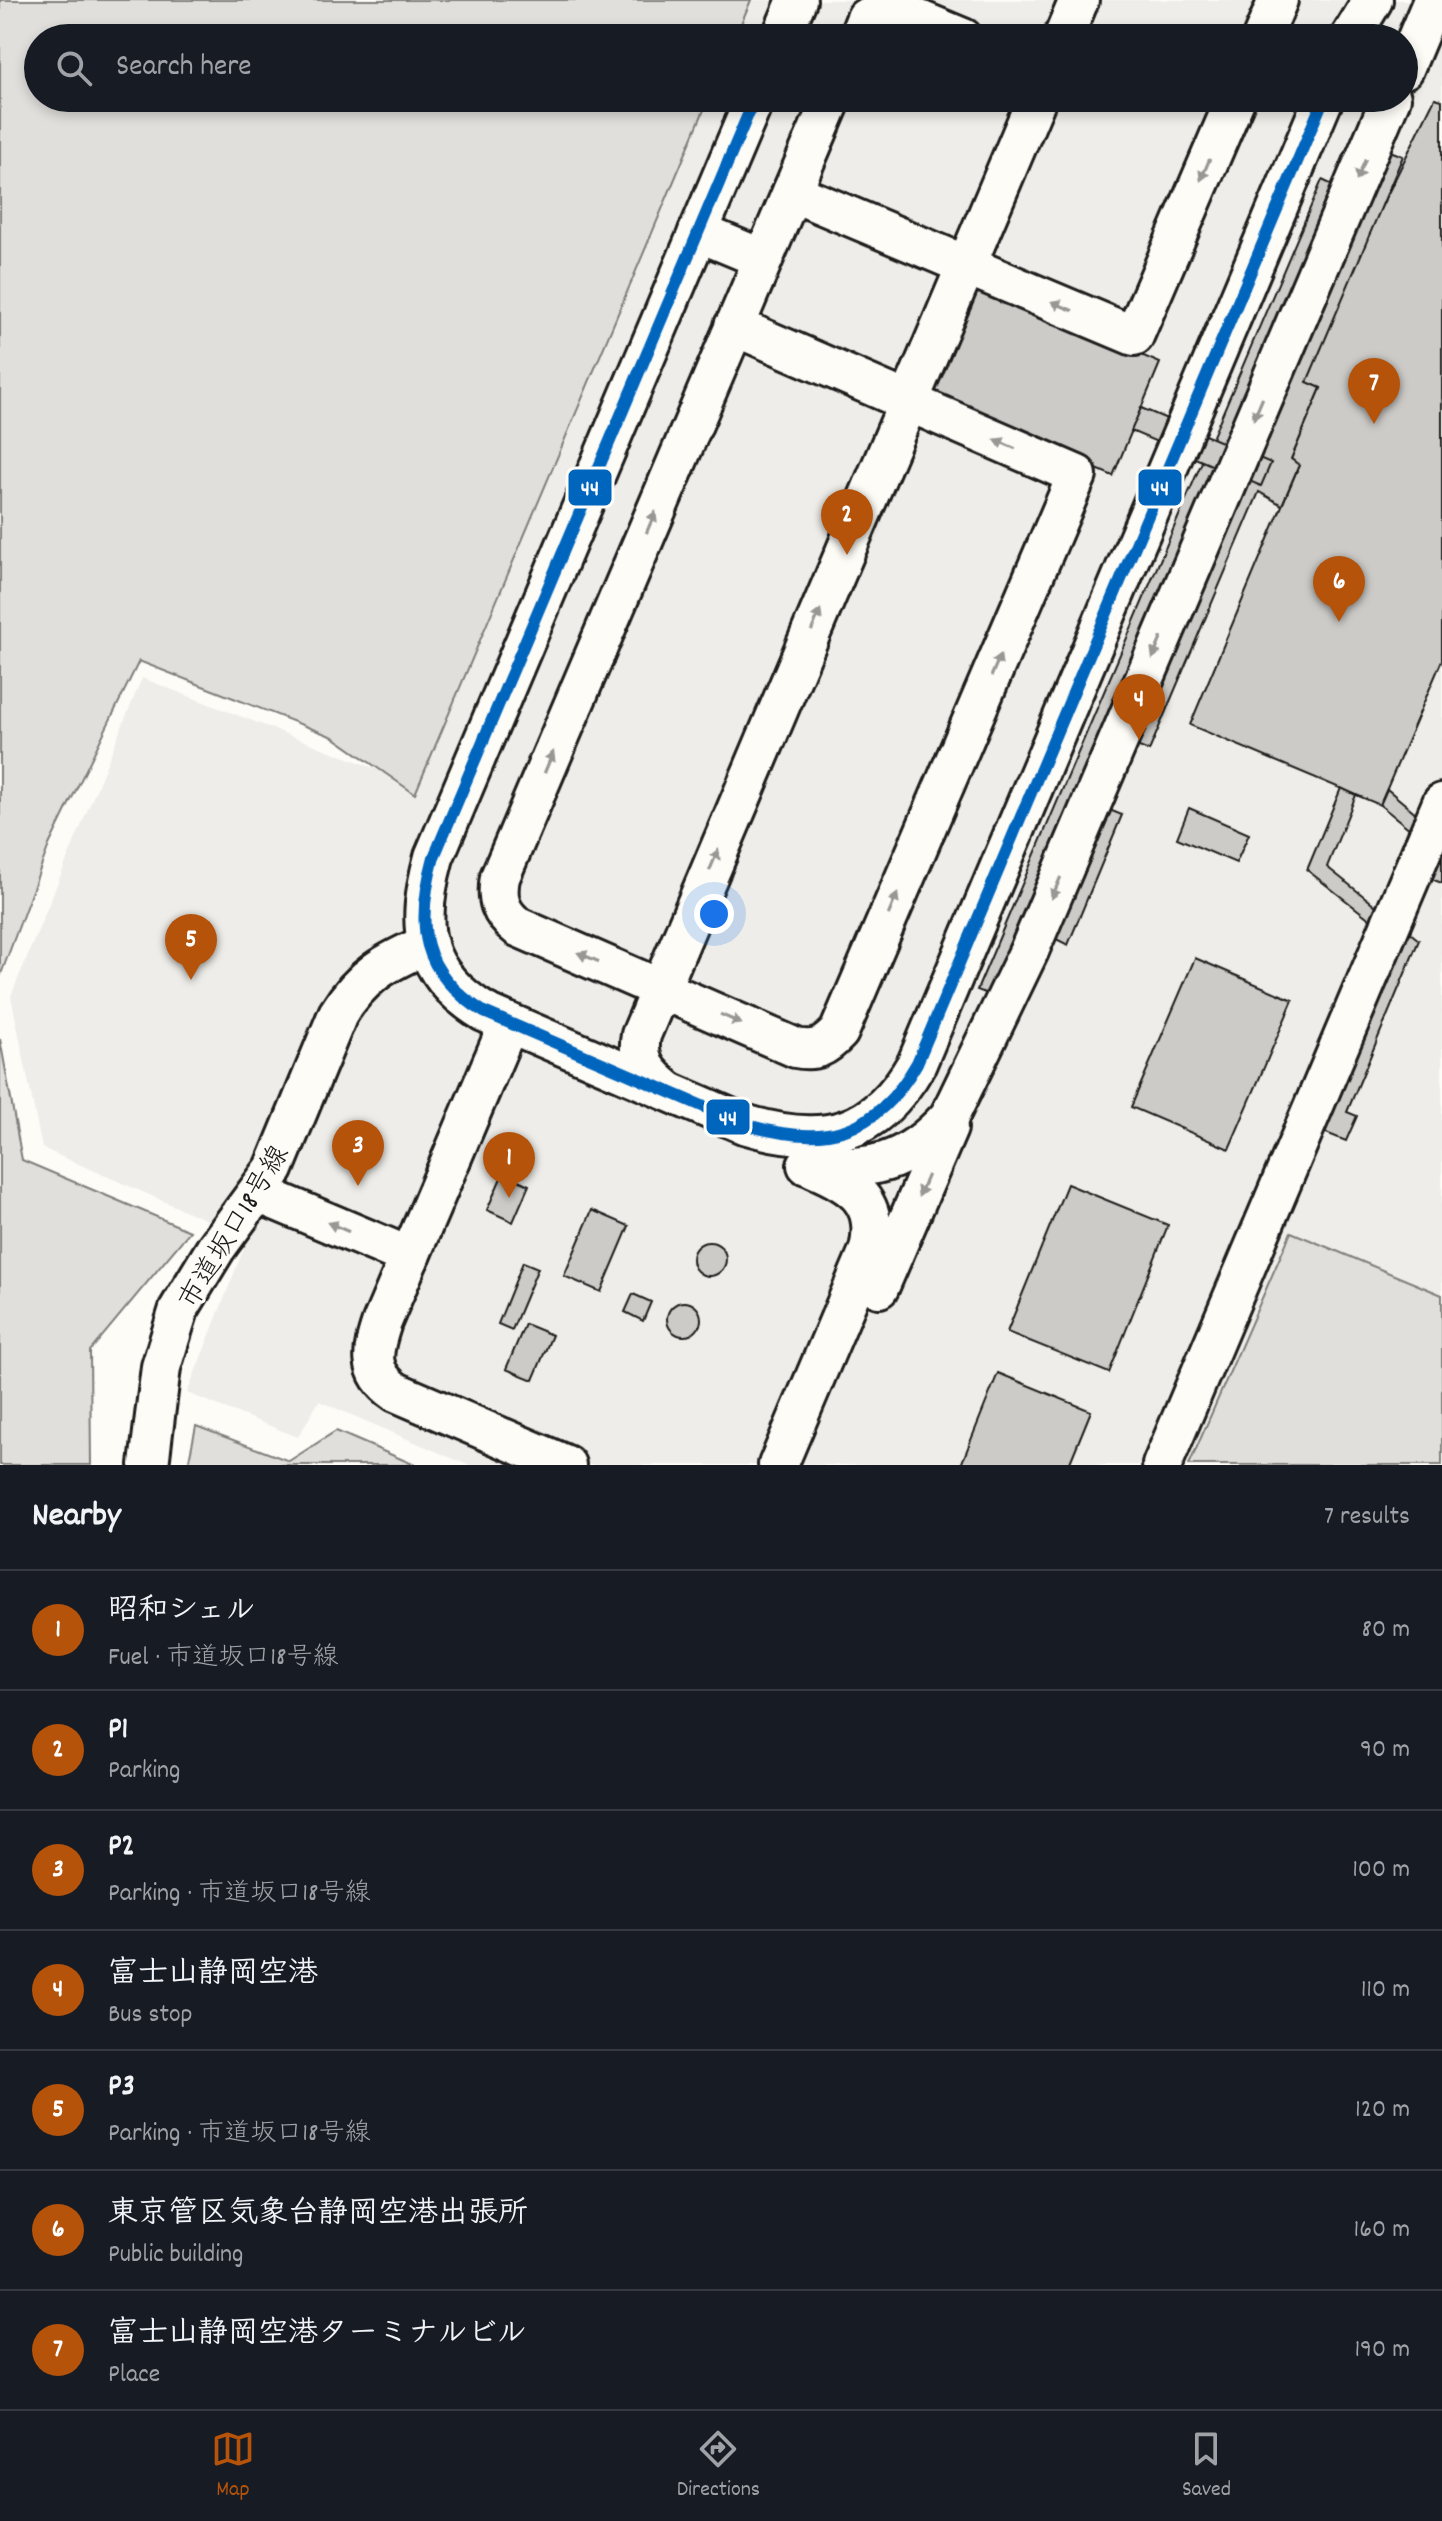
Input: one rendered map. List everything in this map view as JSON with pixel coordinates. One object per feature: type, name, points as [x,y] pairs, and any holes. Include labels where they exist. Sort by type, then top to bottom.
[{"type":"street","points":[[787,24],[797,0]]},
{"type":"street","points":[[1069,24],[1079,0]]},
{"type":"street","points":[[1268,24],[1278,0]]},
{"type":"street","points":[[1358,24],[1373,0]]},
{"type":"street","points":[[1418,36],[1433,0]]},
{"type":"street","points":[[864,24],[866,18],[893,9],[929,24]]},
{"type":"street","points":[[749,112],[434,857],[424,892],[423,920],[435,965],[447,984],[463,999],[509,1023],[744,1124],[774,1133],[801,1136],[832,1133],[858,1125],[883,1111],[902,1089],[917,1063],[1318,112]]},
{"type":"street","points":[[734,326],[1077,475],[839,1032],[826,1046],[811,1051],[796,1048],[518,927],[500,907],[497,894],[500,877],[734,326],[826,112]]},
{"type":"street","points":[[778,1465],[869,1250],[872,1236],[868,1210],[854,1188],[839,1178],[751,1144],[645,1071],[640,1060],[641,1035],[1031,112]]},
{"type":"street","points":[[792,192],[1134,336],[1230,112]]},
{"type":"street","points":[[804,1465],[965,1088],[1035,937],[1385,112]]},
{"type":"street","points":[[698,232],[763,259]]},
{"type":"street","points":[[1162,1465],[1442,803]]},
{"type":"street","name":"市道坂口18号線","points":[[149,1465],[161,1367],[179,1309],[216,1248],[274,1169],[338,1014],[350,994],[381,966],[428,944]]},
{"type":"street","points":[[509,1023],[375,1344],[374,1364],[381,1381],[415,1401],[566,1465]]},
{"type":"street","points":[[807,1165],[860,1168],[909,1154],[930,1139],[949,1117],[965,1088]]},
{"type":"street","points":[[258,1193],[410,1257]]},
{"type":"shaded area","points":[[0,0],[751,0],[741,24],[24,24],[24,112],[703,112],[415,794],[333,737],[139,661],[49,845],[0,977]]},
{"type":"shaded area","points":[[584,0],[1442,0],[1442,1465],[468,1465],[319,1401],[298,1437],[187,1393],[248,1238],[42,1148],[11,996],[142,678],[405,780],[541,112],[1418,112],[1418,24],[574,24]]},
{"type":"shaded area","points":[[0,1039],[22,1160],[190,1231],[90,1351],[91,1465],[0,1465]]},
{"type":"shaded area","points":[[1291,1232],[1442,1295],[1442,1465],[1189,1465]]},
{"type":"shaded area","points":[[196,1426],[289,1461],[336,1431],[415,1465],[188,1465]]},
{"type":"building","points":[[1435,98],[1442,100],[1442,660],[1380,805],[1190,725],[1299,465],[1291,459],[1321,388],[1297,378]]},
{"type":"building","points":[[1385,149],[1403,156],[1307,382],[1321,388],[1291,459],[1299,465],[1282,505],[1259,492],[1149,751],[1134,745]]},
{"type":"building","points":[[1322,180],[1333,185],[988,994],[977,990]]},
{"type":"building","points":[[978,285],[1160,363],[1113,476],[930,398]]},
{"type":"building","points":[[1141,408],[1271,463],[1261,486],[1131,431]]},
{"type":"building","points":[[1341,788],[1356,795],[1327,867],[1419,940],[1347,1112],[1357,1116],[1346,1141],[1321,1131],[1399,942],[1307,870]]},
{"type":"building","points":[[1387,789],[1442,835],[1442,855],[1380,805]]},
{"type":"building","points":[[1189,808],[1249,834],[1236,863],[1177,838]]},
{"type":"building","points":[[1107,809],[1122,815],[1068,945],[1054,938]]},
{"type":"building","points":[[1442,856],[1442,883],[1431,879]]},
{"type":"building","points":[[1195,958],[1293,1000],[1229,1149],[1131,1107]]},
{"type":"building","points":[[503,1173],[529,1185],[513,1222],[487,1210]]},
{"type":"building","points":[[1067,1184],[1168,1225],[1109,1373],[1007,1332]]},
{"type":"building","points":[[592,1210],[629,1226],[601,1292],[564,1276]]},
{"type":"building","points":[[709,1242],[721,1247],[726,1259],[721,1271],[709,1276],[697,1271],[692,1259],[697,1247]]},
{"type":"building","points":[[523,1262],[538,1268],[512,1330],[498,1324]]},
{"type":"building","points":[[633,1294],[651,1302],[643,1321],[625,1312]]},
{"type":"building","points":[[684,1302],[696,1307],[701,1319],[696,1331],[684,1336],[672,1331],[667,1319],[672,1307]]},
{"type":"building","points":[[525,1324],[552,1335],[533,1380],[506,1369]]},
{"type":"building","points":[[998,1373],[1091,1411],[1069,1465],[961,1465]]},
{"type":"transit line","name":"44","points":[[749,112],[434,857],[428,882],[425,926],[435,964],[463,997],[484,1012],[744,1124],[798,1135],[822,1135],[865,1121],[901,1088],[917,1063],[1318,112]]},
{"type":"place","name":"富士山静岡空港ターミナルビル","points":[[1374,424]]},
{"type":"place","name":"P1","points":[[847,555]]},
{"type":"place","name":"東京管区気象台静岡空港出張所","points":[[1339,622]]},
{"type":"place","name":"富士山静岡空港","points":[[1139,740]]},
{"type":"place","name":"P3","points":[[191,980]]},
{"type":"place","name":"P2","points":[[358,1186]]},
{"type":"place","name":"昭和シェル","points":[[509,1198]]}]
